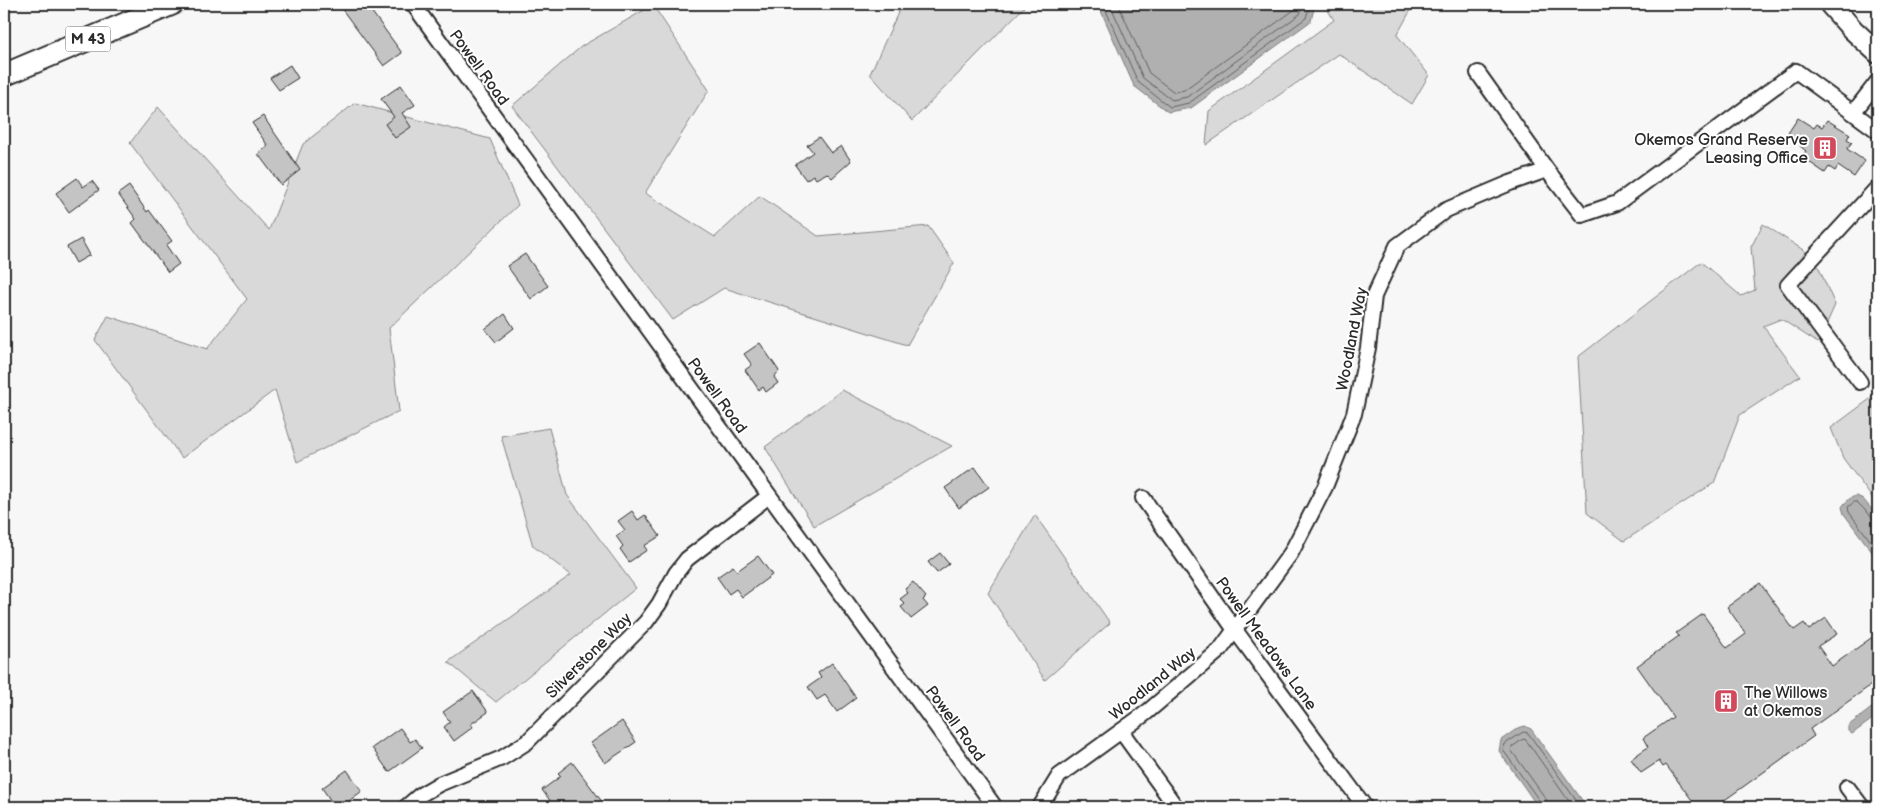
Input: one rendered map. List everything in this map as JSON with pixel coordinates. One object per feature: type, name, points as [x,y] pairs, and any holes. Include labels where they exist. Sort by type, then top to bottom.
[{"type":"main road","name":"M 43","points":[[4,75],[172,4]]},
{"type":"street","name":"Powell Road","points":[[413,4],[995,807]]},
{"type":"street","points":[[1830,4],[1853,30],[1878,53]]},
{"type":"street","points":[[1478,73],[1547,170],[1582,215],[1617,204],[1796,71],[1878,131]]},
{"type":"street","points":[[1853,113],[1878,81]]},
{"type":"street","name":"Woodland Way","points":[[1040,807],[1059,776],[1146,714],[1220,650],[1291,553],[1325,487],[1354,414],[1368,348],[1374,296],[1397,246],[1446,210],[1510,183],[1547,170]]},
{"type":"street","points":[[1860,382],[1788,284],[1878,187]]},
{"type":"street","name":"Silverstone Way","points":[[406,807],[439,784],[502,758],[529,740],[646,622],[659,604],[676,573],[687,559],[769,496]]},
{"type":"street","name":"Powell Meadows Lane","points":[[1143,498],[1235,630],[1365,807]]},
{"type":"street","points":[[1121,731],[1176,807]]},
{"type":"street","points":[[1847,787],[1862,807]]},
{"type":"shaded area","points":[[902,4],[1027,4],[912,121],[870,74]]},
{"type":"shaded area","points":[[1324,4],[1414,4],[1397,35],[1429,75],[1412,104],[1339,54],[1206,145],[1209,111],[1334,20]]},
{"type":"shaded area","points":[[653,5],[709,90],[645,193],[715,237],[760,196],[818,236],[928,226],[954,263],[907,345],[724,288],[673,320],[512,106],[582,46]]},
{"type":"shaded area","points":[[355,103],[490,139],[518,205],[389,328],[399,411],[297,462],[275,390],[182,458],[95,340],[108,316],[207,349],[247,299],[130,143],[158,107],[269,230],[303,144]]},
{"type":"shaded area","points":[[1763,224],[1814,257],[1835,305],[1818,343],[1781,319],[1763,326],[1800,376],[1740,415],[1714,483],[1624,541],[1587,513],[1578,357],[1701,262],[1741,296],[1755,290],[1751,247]]},
{"type":"shaded area","points":[[842,390],[952,446],[814,526],[765,447]]},
{"type":"shaded area","points":[[1878,393],[1878,506],[1843,458],[1831,428]]},
{"type":"shaded area","points":[[549,428],[567,495],[636,588],[496,702],[448,662],[571,575],[533,546],[501,436]]},
{"type":"shaded area","points":[[1035,515],[1110,623],[1045,680],[988,593]]},
{"type":"water","points":[[1098,4],[1315,4],[1311,21],[1191,108],[1168,112],[1134,86]]},
{"type":"water","points":[[1857,496],[1863,499],[1878,517],[1878,560],[1844,514],[1842,507],[1850,498]]},
{"type":"water","points":[[1878,703],[1878,715],[1852,734],[1848,731],[1848,726]]},
{"type":"water","points":[[1525,726],[1531,729],[1587,807],[1538,807],[1499,751],[1501,740],[1518,728]]},
{"type":"building","points":[[338,4],[366,4],[402,53],[384,66]]},
{"type":"building","points":[[290,65],[298,78],[279,90],[270,78]]},
{"type":"building","points":[[401,85],[415,105],[402,113],[411,127],[395,138],[385,124],[394,117],[381,99]]},
{"type":"building","points":[[263,116],[300,170],[281,185],[258,154],[268,146],[252,123]]},
{"type":"building","name":"Okemos Grand Reserve Leasing Office","points":[[1798,118],[1814,128],[1817,124],[1822,127],[1827,120],[1850,134],[1847,139],[1852,142],[1847,149],[1865,161],[1854,177],[1838,166],[1835,171],[1829,167],[1825,173],[1802,157],[1806,151],[1800,146],[1802,142],[1788,133]]},
{"type":"building","points":[[819,137],[831,153],[841,146],[851,161],[832,178],[827,173],[816,179],[813,175],[806,180],[795,165],[813,152],[807,145]]},
{"type":"building","points":[[77,178],[83,187],[92,181],[99,190],[69,212],[56,193]]},
{"type":"building","points":[[129,186],[147,212],[149,210],[172,241],[166,245],[179,264],[168,272],[132,223],[136,219],[118,194]]},
{"type":"building","points":[[81,239],[90,255],[76,263],[67,247]]},
{"type":"building","points":[[525,254],[548,286],[531,299],[507,266]]},
{"type":"building","points":[[505,314],[514,328],[496,342],[485,329]]},
{"type":"building","points":[[760,343],[779,371],[774,377],[778,383],[766,392],[763,387],[759,390],[745,370],[752,365],[744,354]]},
{"type":"building","points":[[975,467],[989,487],[959,508],[945,488]]},
{"type":"building","points":[[632,511],[638,520],[645,515],[660,536],[644,546],[647,550],[629,562],[620,549],[623,546],[616,536],[625,530],[618,521]]},
{"type":"building","points":[[940,553],[949,564],[937,573],[928,562]]},
{"type":"building","points":[[758,556],[772,575],[742,597],[736,589],[729,594],[717,577],[733,566],[737,571]]},
{"type":"building","points":[[913,582],[926,597],[923,600],[928,606],[911,619],[901,607],[905,604],[900,599],[908,593],[905,589]]},
{"type":"building","name":"The Willows at Okemos","points":[[1760,583],[1794,630],[1804,623],[1809,630],[1826,618],[1837,634],[1818,646],[1832,666],[1878,633],[1878,680],[1810,729],[1814,736],[1715,807],[1697,807],[1666,765],[1663,767],[1659,761],[1641,773],[1631,759],[1648,747],[1643,738],[1673,717],[1637,666],[1679,636],[1676,633],[1703,614],[1727,648],[1746,634],[1727,607]]},
{"type":"building","points":[[832,663],[856,698],[837,712],[825,695],[817,700],[808,687],[821,678],[818,673]]},
{"type":"building","points":[[473,691],[488,712],[471,724],[473,727],[454,741],[444,727],[450,722],[443,712]]},
{"type":"building","points":[[622,721],[636,742],[605,763],[591,743]]},
{"type":"building","points":[[400,728],[410,742],[415,739],[422,748],[389,772],[372,748]]},
{"type":"building","points":[[572,762],[606,807],[555,807],[542,790],[561,776],[558,773]]},
{"type":"building","points":[[347,770],[362,791],[341,807],[335,807],[322,788]]},
{"type":"place","name":"Okemos Grand Reserve Leasing Office","points":[[1825,148]]},
{"type":"place","name":"The Willows at Okemos","points":[[1726,701]]}]
